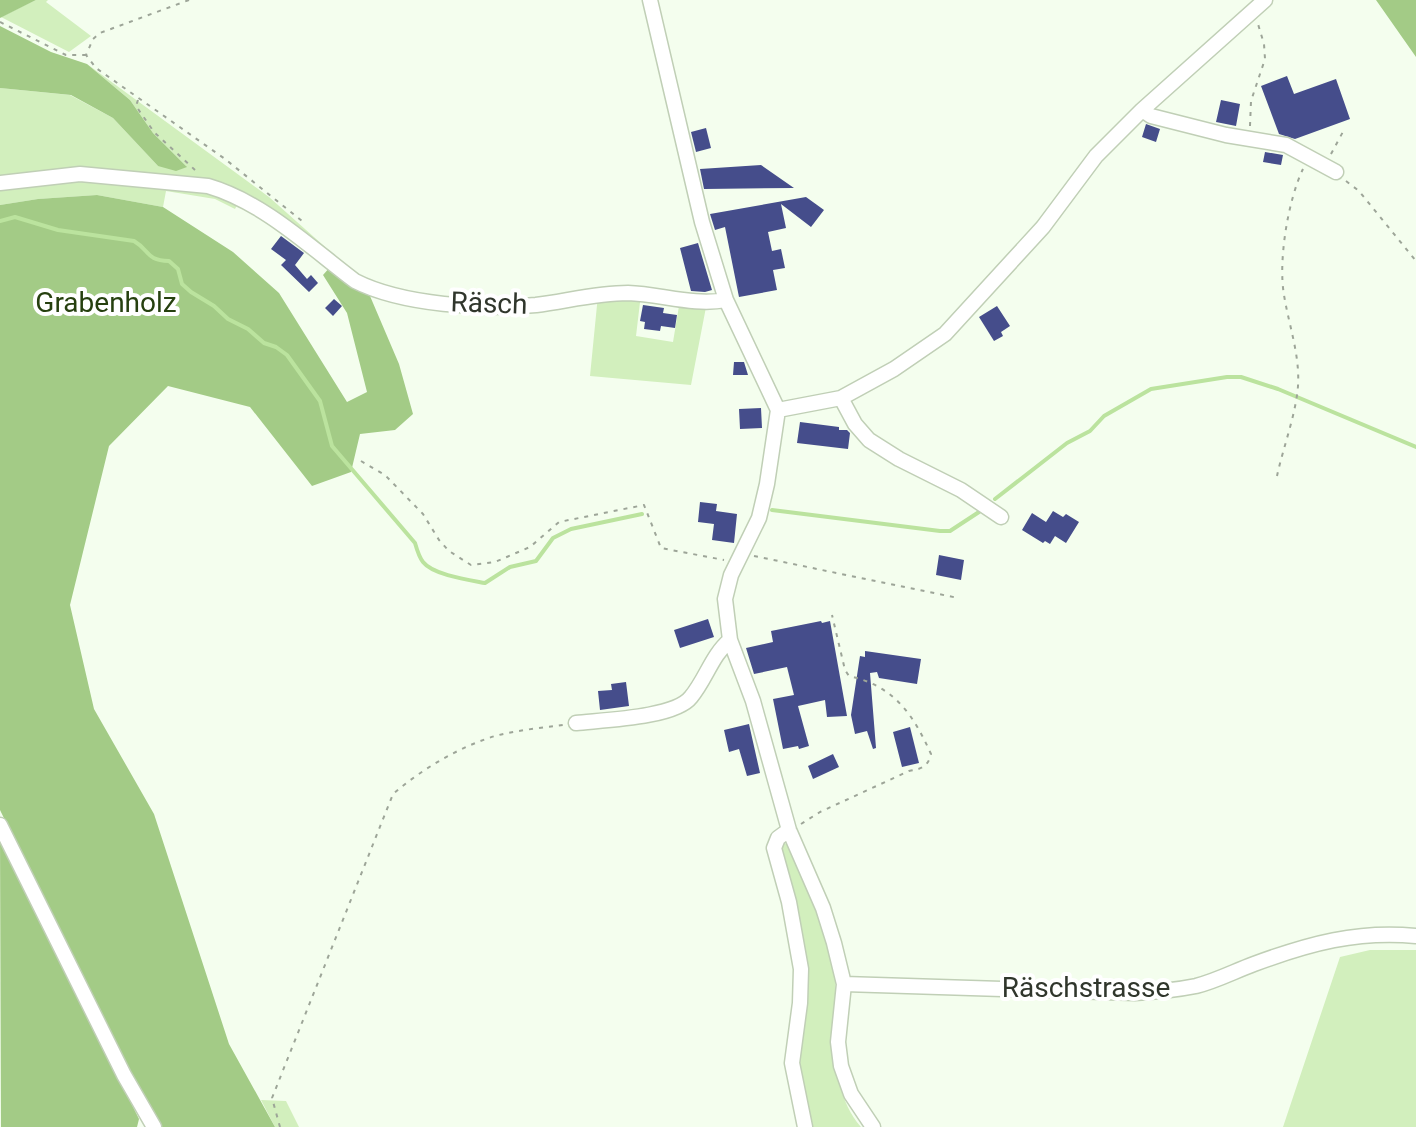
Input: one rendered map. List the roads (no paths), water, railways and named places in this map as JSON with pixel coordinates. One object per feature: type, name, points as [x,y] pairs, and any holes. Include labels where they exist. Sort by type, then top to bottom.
[{"type":"street","points":[[650,0],[702,222],[726,300],[778,410],[759,518],[731,575],[725,599],[730,640],[753,701],[790,832],[823,908],[844,984],[838,1042],[841,1066],[851,1094],[873,1127]]},
{"type":"street","points":[[778,410],[841,398],[894,369],[945,334],[1043,227],[1096,156],[1142,110],[1265,0]]},
{"type":"street","points":[[1142,110],[1151,116],[1226,135],[1286,145],[1330,169]]},
{"type":"street","name":"Räsch","points":[[0,183],[80,174],[208,186],[274,219],[355,281],[370,288],[416,298],[495,306],[538,305],[629,293],[690,301],[726,300]]},
{"type":"street","points":[[841,398],[855,424],[869,440],[961,490],[1001,517]]},
{"type":"street","points":[[576,723],[652,715],[688,702],[719,649],[730,640]]},
{"type":"street","points":[[0,825],[124,1075],[154,1127]]},
{"type":"street","points":[[790,832],[778,838],[774,848],[789,902],[801,969],[792,1063],[805,1127]]},
{"type":"street","name":"Räschstrasse","points":[[844,984],[1135,993],[1167,991],[1199,985],[1283,953],[1337,938],[1366,934],[1416,936]]},
{"type":"waterway","points":[[0,221],[15,217],[58,230],[134,241],[152,257],[169,261],[178,269],[182,284],[191,292],[264,343],[287,355],[320,401],[332,446],[415,543],[419,556],[428,567],[485,583],[510,567],[536,561],[553,538],[571,529],[642,514]]},
{"type":"waterway","points":[[995,499],[1067,443],[1090,431],[1104,416],[1151,389],[1227,377],[1241,377],[1278,389],[1416,447]]},
{"type":"waterway","points":[[772,510],[940,531],[950,531],[979,512]]},
{"type":"park label","name":"Grabenholz","points":[[106,302]]}]
